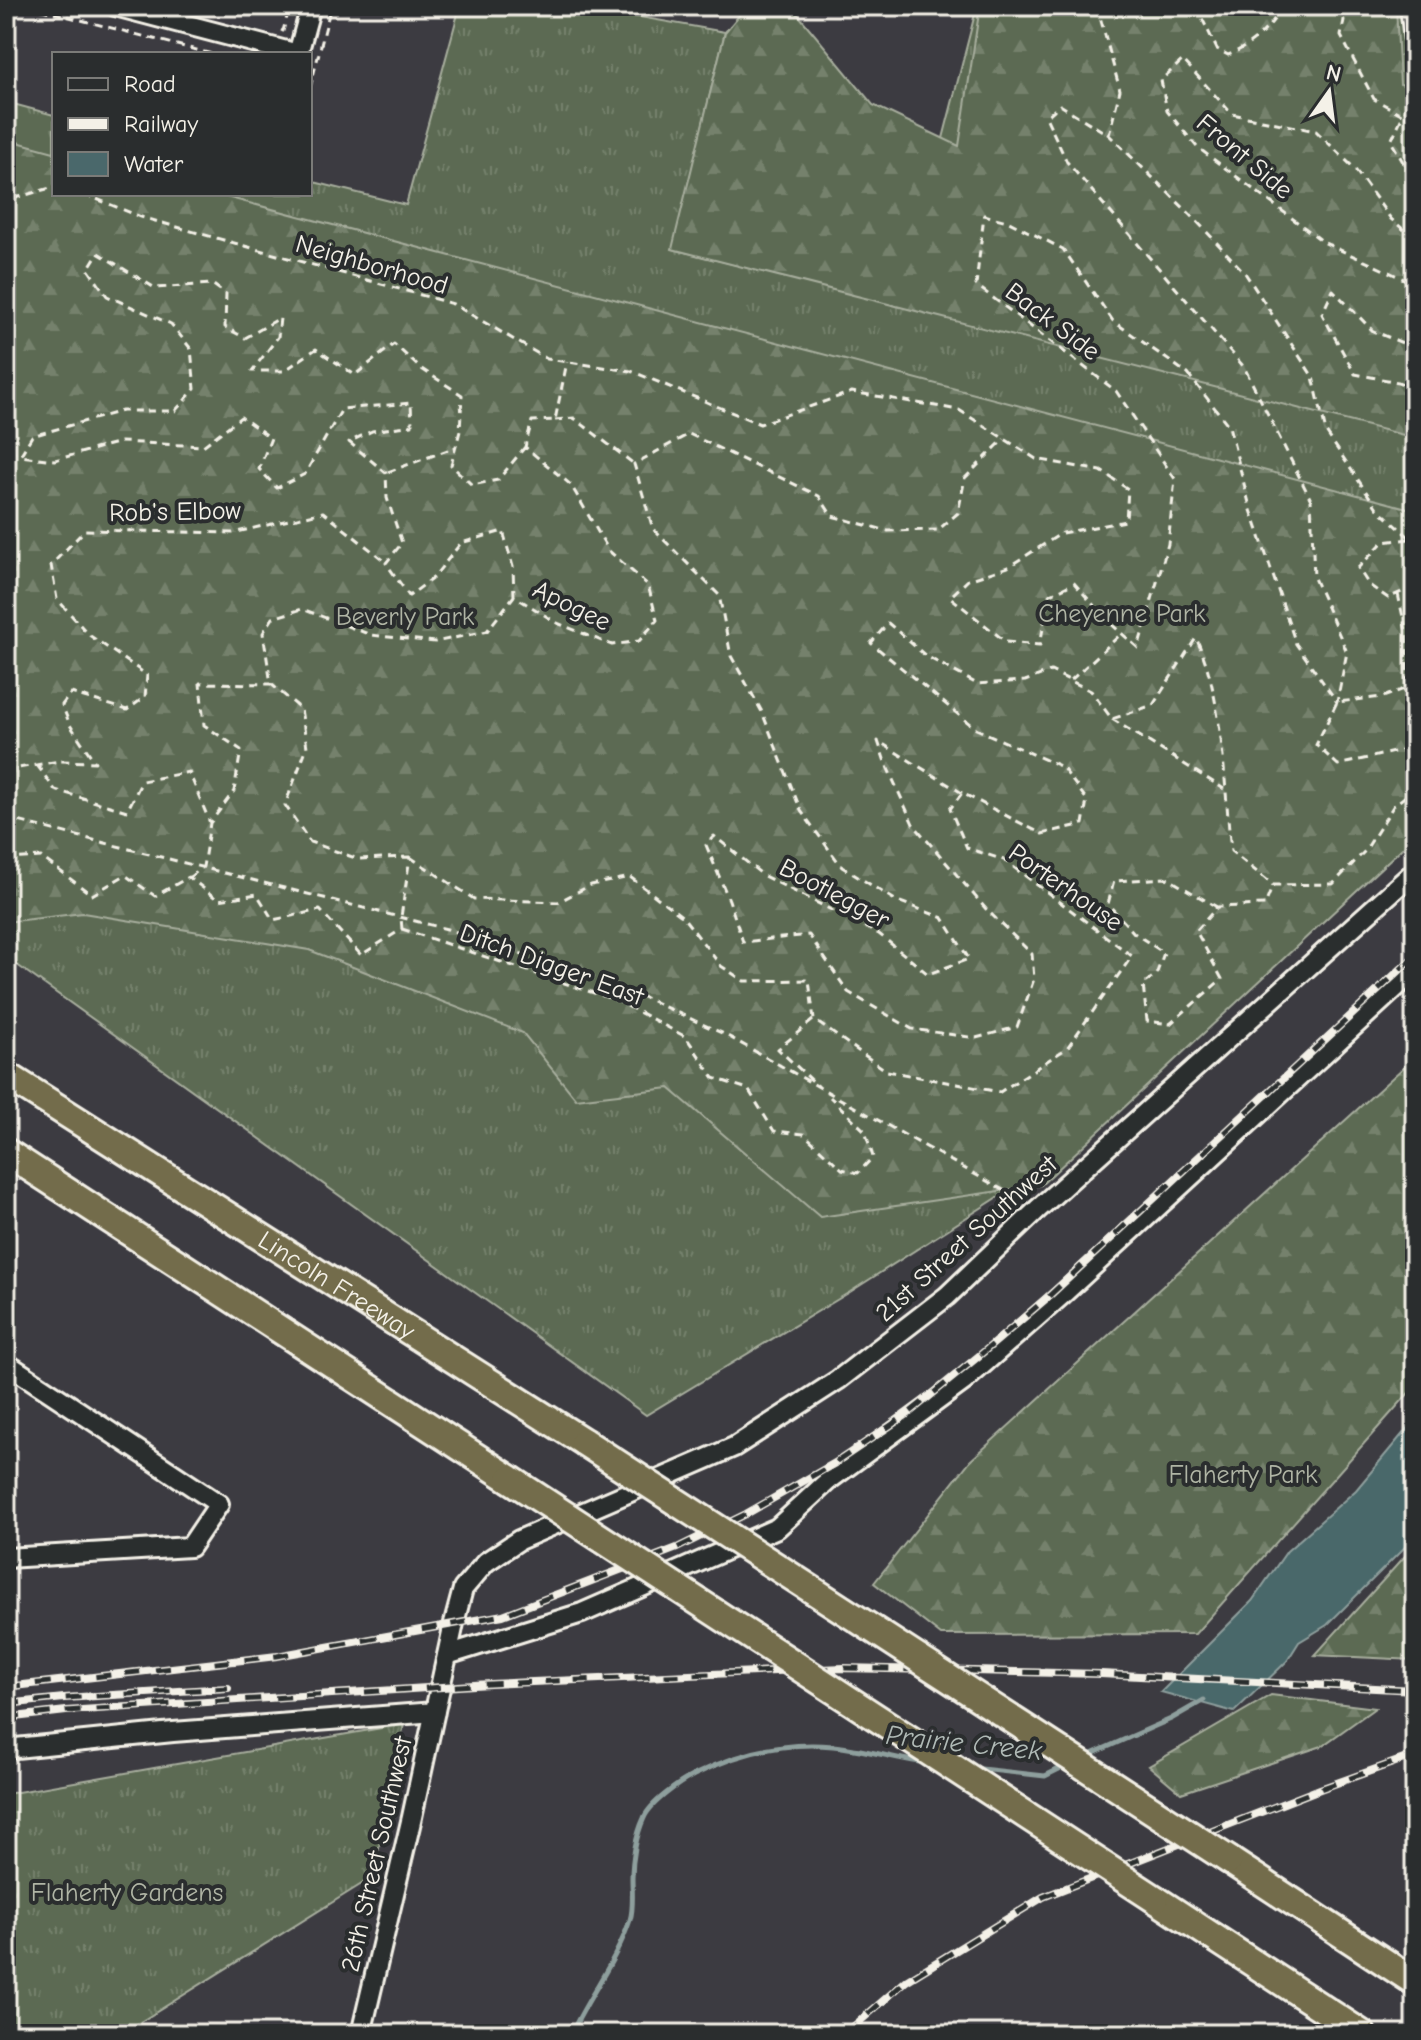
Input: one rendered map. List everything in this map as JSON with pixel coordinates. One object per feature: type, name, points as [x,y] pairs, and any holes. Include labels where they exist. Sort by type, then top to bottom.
[{"type":"highway","points":[[6,1060],[88,1129]]},
{"type":"highway","points":[[6,1075],[88,1129]]},
{"type":"highway","name":"Lincoln Freeway","points":[[88,1129],[584,1442],[1415,1982]]},
{"type":"highway","points":[[6,1152],[1362,2034]]},
{"type":"street","points":[[115,6],[290,52]]},
{"type":"street","points":[[299,52],[311,6]]},
{"type":"street","points":[[1410,6],[1415,48]]},
{"type":"street","name":"21st Street Southwest","points":[[441,1687],[463,1589],[486,1562],[519,1540],[734,1447],[838,1380],[947,1296],[1038,1209],[1415,871]]},
{"type":"street","points":[[447,1655],[582,1613],[777,1528],[829,1480],[986,1362],[1415,970]]},
{"type":"street","points":[[6,1363],[219,1504],[190,1547],[6,1558]]},
{"type":"street","name":"26th Street Southwest","points":[[361,2034],[441,1687]]},
{"type":"street","points":[[6,1749],[173,1732],[435,1712]]},
{"type":"path","points":[[27,6],[204,52]]},
{"type":"path","points":[[283,31],[290,6]]},
{"type":"path","points":[[312,80],[331,6]]},
{"type":"path","points":[[1097,6],[1120,90],[1109,135]]},
{"type":"path","points":[[1196,6],[1217,49],[1228,55],[1243,49],[1274,23],[1283,6]]},
{"type":"path","points":[[1338,6],[1344,20],[1341,36],[1374,99],[1415,120]]},
{"type":"path","name":"Front Side","points":[[1415,239],[1391,219],[1354,168],[1316,131],[1232,114],[1183,60],[1161,80],[1167,111],[1197,147],[1325,243],[1415,284]]},
{"type":"path","points":[[1415,92],[1391,141],[1415,183]]},
{"type":"path","points":[[1413,538],[1377,508],[1326,432],[1313,377],[1245,273],[1109,135],[1060,105],[1046,117],[1067,162],[1244,367],[1311,500],[1314,578],[1347,652],[1337,702],[1316,745],[1338,765],[1415,747]]},
{"type":"path","points":[[6,210],[15,198],[52,188]]},
{"type":"path","name":"Neighborhood","points":[[89,196],[141,217],[453,304],[547,359],[631,371],[760,424],[852,392],[959,410],[1004,439]]},
{"type":"path","name":"Back Side","points":[[1121,634],[1138,648],[1168,544],[1175,479],[1116,391],[976,285],[984,215],[1007,221],[1063,249],[1113,321],[1188,374],[1229,426],[1250,507],[1296,644],[1337,702]]},
{"type":"path","points":[[514,596],[513,567],[503,531],[461,543],[433,578],[409,596],[386,563],[402,543],[387,498],[386,473],[349,442],[372,431],[412,425],[411,403],[342,409],[305,474],[277,488],[259,469],[271,438],[241,417],[203,446],[120,442],[55,460],[20,456],[32,436],[122,411],[175,411],[195,389],[191,349],[171,324],[107,296],[88,269],[98,253],[155,288],[212,284],[226,294],[225,327],[245,338],[280,318],[278,337],[252,371],[284,371],[316,349],[355,375],[394,344],[420,368],[462,395],[460,431],[451,465],[472,485],[498,480],[525,447],[532,421],[574,418],[634,464],[689,434],[819,496],[832,516],[888,531],[938,530],[958,513],[965,478],[1004,439],[1036,459],[1101,471],[1128,489],[1126,521],[1062,533],[1008,567],[968,580],[950,597],[1006,642],[1040,645],[1049,595],[1074,583],[1121,634],[1070,681],[1091,691],[1112,719],[1224,789]]},
{"type":"path","points":[[1415,348],[1373,331],[1333,290],[1322,314],[1355,374],[1398,382],[1415,389]]},
{"type":"path","points":[[555,420],[567,362]]},
{"type":"path","points":[[386,473],[456,447]]},
{"type":"path","name":"Apogee","points":[[271,684],[263,633],[273,618],[302,609],[371,635],[435,642],[487,631],[514,596],[557,623],[612,645],[639,641],[657,620],[648,585],[609,551],[571,485],[525,447]]},
{"type":"path","name":"Bootlegger","points":[[634,464],[653,529],[719,595],[731,656],[762,712],[801,811],[842,867],[895,900],[943,918],[969,959],[928,974],[879,934],[764,876],[714,836],[706,845],[743,942],[809,935],[848,992],[912,1029],[976,1038],[1017,1027],[1034,979],[1032,954],[986,909],[913,824],[878,741],[962,793]]},
{"type":"path","name":"Rob's Elbow","points":[[6,770],[60,761],[95,762],[70,725],[62,705],[71,693],[127,710],[145,697],[147,675],[89,635],[57,599],[51,565],[85,530],[233,533],[323,512],[386,563]]},
{"type":"path","points":[[1413,538],[1383,542],[1358,568],[1369,585],[1388,598],[1415,586]]},
{"type":"path","points":[[1337,702],[1383,697],[1407,688],[1406,631],[1398,594]]},
{"type":"path","name":"Porterhouse","points":[[814,1020],[887,1071],[1000,1092],[1067,1048],[1132,956],[1004,860],[967,848],[950,809],[962,793],[1042,834],[1083,824],[1087,800],[1062,767],[976,729],[871,643],[888,623],[926,656],[977,684],[1025,681],[1051,671],[1070,681]]},
{"type":"path","points":[[1112,719],[1153,705],[1196,638],[1206,661],[1222,750],[1231,851],[1273,885],[1333,884],[1365,851],[1394,805],[1415,789]]},
{"type":"path","points":[[6,859],[41,857],[92,895],[125,875],[155,896],[189,877],[203,867],[210,823],[234,791],[241,750],[204,725],[200,683],[271,684],[301,709],[307,747],[285,805],[310,842],[358,859],[410,857],[474,899],[558,902],[591,885],[630,877],[683,917],[721,966],[744,981],[809,980],[814,1020],[778,1049],[825,1092]]},
{"type":"path","points":[[37,765],[55,790],[127,811],[142,781],[189,772],[210,823]]},
{"type":"path","points":[[6,818],[447,929],[619,986],[724,1034],[1038,1209]]},
{"type":"path","points":[[189,877],[218,900],[257,894],[273,920],[320,910],[361,955],[402,929],[410,857]]},
{"type":"path","points":[[1217,907],[1196,931],[1222,979],[1170,1024],[1147,1021],[1143,984],[1156,975],[1164,953],[1134,933],[1108,904],[1114,881],[1167,878],[1217,907],[1265,905],[1273,885]]},
{"type":"path","name":"Ditch Digger East","points":[[402,929],[618,1001],[686,1037],[714,1078],[748,1089],[774,1131],[804,1134],[842,1169],[858,1173],[873,1157],[865,1131],[825,1092]]},
{"type":"green space","name":"Beverly Park","points":[[460,6],[578,6],[725,32],[673,249],[900,306],[977,6],[1415,6],[1415,823],[1031,1176],[850,1292],[646,1415],[6,957],[6,102],[52,114],[52,196],[312,196],[312,182],[406,205]]},
{"type":"green space","points":[[747,6],[791,6],[873,105],[959,146],[980,6],[1396,6],[1400,84],[1415,88],[1415,438],[672,249],[725,32]]},
{"type":"green space","name":"Beverly Park","points":[[6,139],[52,151],[52,196],[223,196],[1415,510],[1415,836],[1041,1185],[820,1217],[669,1088],[576,1099],[523,1033],[309,950],[83,913],[6,922]]},
{"type":"green space","name":"Flaherty Park","points":[[1415,1057],[1415,1386],[1195,1634],[941,1635],[874,1583],[970,1461]]},
{"type":"green space","points":[[1415,1545],[1415,1660],[1315,1655],[1407,1554]]},
{"type":"green space","points":[[1271,1695],[1375,1708],[1322,1746],[1181,1793],[1149,1766]]},
{"type":"green space","name":"Flaherty Gardens","points":[[404,1724],[373,1877],[121,2034],[6,2034],[6,1794]]},
{"type":"water","points":[[1415,1419],[1415,1537],[1327,1625],[1299,1642],[1287,1661],[1234,1712],[1161,1692],[1252,1601],[1287,1551],[1356,1490]]},
{"type":"waterway","name":"Prairie Creek","points":[[1087,1756],[1171,1719],[1204,1700]]},
{"type":"waterway","name":"Prairie Creek","points":[[571,2034],[610,1964],[630,1920],[633,1863],[639,1832],[647,1812],[666,1794],[713,1766],[772,1748],[833,1746],[926,1763]]},
{"type":"waterway","name":"Prairie Creek","points":[[972,1768],[1045,1776],[1067,1765]]},
{"type":"railway","points":[[6,1687],[277,1656],[503,1615],[677,1548],[746,1514],[835,1463],[909,1413],[980,1355],[1048,1297],[1415,956]]},
{"type":"railway","points":[[6,1718],[66,1711],[490,1684],[844,1668],[1101,1674],[1415,1690]]},
{"type":"railway","points":[[6,1704],[228,1688]]},
{"type":"railway","points":[[845,2034],[906,1981],[1043,1897],[1415,1755]]},
{"type":"park label","name":"Cheyenne Park","points":[[1122,613]]}]
